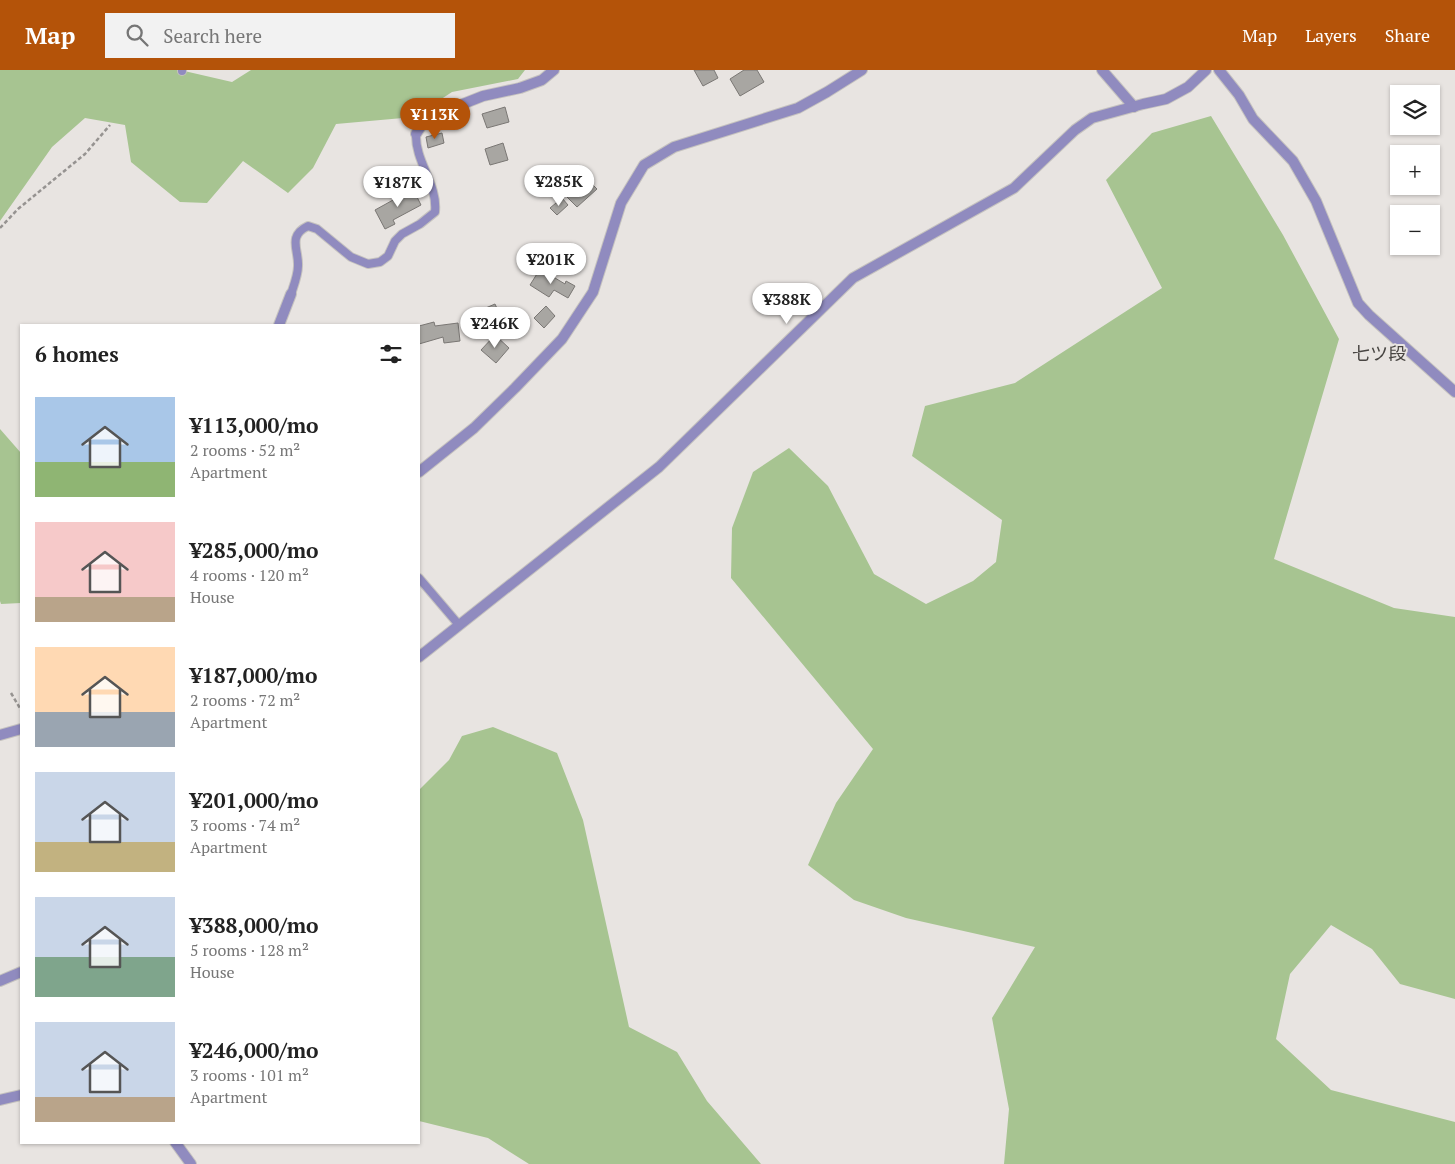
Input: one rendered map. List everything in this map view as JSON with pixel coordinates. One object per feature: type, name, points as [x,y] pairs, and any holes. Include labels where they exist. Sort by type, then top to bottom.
[{"type":"street","points":[[416,134],[430,117],[483,96],[520,88],[542,80],[554,70]]},
{"type":"street","points":[[420,471],[474,428],[562,339],[593,292],[621,203],[644,165],[674,147],[798,108],[862,70]]},
{"type":"street","points":[[1102,70],[1134,107]]},
{"type":"street","points":[[420,656],[658,467],[853,278],[1014,188],[1075,130],[1092,118],[1166,99],[1188,87],[1206,70]]},
{"type":"street","points":[[1219,70],[1239,95],[1253,119],[1293,160],[1316,201],[1358,303],[1455,392]]},
{"type":"street","points":[[279,324],[291,294]]},
{"type":"street","points":[[0,735],[20,729]]},
{"type":"street","points":[[0,981],[20,972]]},
{"type":"street","points":[[0,1100],[20,1095]]},
{"type":"street","points":[[177,1144],[191,1164]]},
{"type":"lane","points":[[291,294],[298,266],[295,246],[300,230],[308,226],[317,229],[351,257],[368,264],[380,262],[388,256],[395,241],[402,234],[420,224],[435,212],[436,204],[432,186],[415,143],[416,134]]},
{"type":"lane","points":[[420,579],[459,625]]},
{"type":"path","points":[[0,228],[18,209],[85,154],[110,124]]},
{"type":"path","points":[[11,692],[20,708]]},
{"type":"green space","points":[[0,70],[180,70],[232,82],[251,70],[525,70],[518,79],[452,92],[414,117],[336,124],[313,168],[288,193],[243,161],[207,203],[180,202],[131,162],[125,125],[85,118],[52,147],[0,221]]},
{"type":"green space","points":[[1211,116],[1283,235],[1339,339],[1274,559],[1394,608],[1455,617],[1455,999],[1400,984],[1372,949],[1331,925],[1290,974],[1276,1039],[1331,1090],[1455,1122],[1455,1164],[1004,1164],[1009,1109],[992,1018],[1035,947],[906,918],[854,900],[808,865],[836,803],[873,749],[731,578],[732,528],[753,472],[789,448],[828,486],[874,574],[926,604],[973,581],[996,562],[1002,520],[912,456],[925,406],[1015,383],[1162,288],[1106,180],[1152,133]]},
{"type":"green space","points":[[0,429],[20,452],[20,603],[1,604]]},
{"type":"green space","points":[[493,727],[557,753],[583,820],[629,1027],[677,1052],[707,1101],[761,1164],[529,1164],[488,1138],[420,1121],[420,789],[449,760],[462,736]]},
{"type":"building","points":[[694,70],[714,70],[718,78],[703,86]]},
{"type":"building","points":[[744,70],[757,70],[764,82],[740,96],[730,79]]},
{"type":"building","points":[[505,107],[509,122],[487,128],[482,114]]},
{"type":"building","points":[[442,133],[444,143],[428,148],[426,137]]},
{"type":"building","points":[[503,143],[508,160],[490,165],[485,149]]},
{"type":"building","points":[[586,178],[597,189],[577,207],[566,196]]},
{"type":"building","points":[[413,189],[421,205],[393,220],[395,224],[385,229],[375,210]]},
{"type":"building","points":[[562,198],[568,205],[557,215],[550,208]]},
{"type":"building","points":[[571,247],[584,255],[578,266],[565,258]]},
{"type":"building","points":[[540,269],[565,284],[566,281],[575,286],[568,298],[554,290],[549,297],[530,285]]},
{"type":"building","points":[[495,304],[500,315],[487,322],[481,310]]},
{"type":"building","points":[[546,306],[555,316],[544,328],[534,318]]},
{"type":"building","points":[[434,322],[435,326],[458,323],[460,341],[444,343],[443,337],[420,344],[420,326]]},
{"type":"building","points":[[495,335],[509,348],[496,363],[481,350]]},
{"type":"district","name":"七ツ段","points":[[1379,354]]}]
